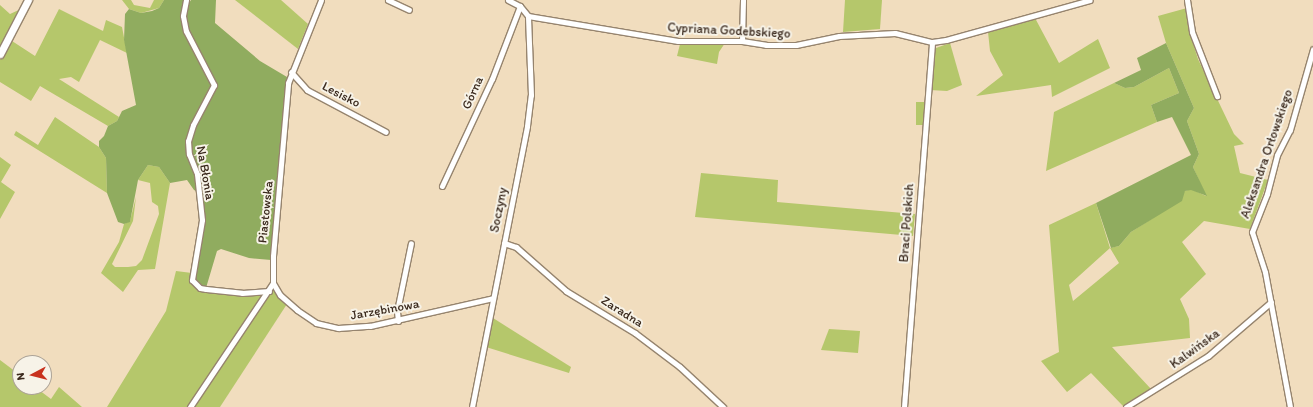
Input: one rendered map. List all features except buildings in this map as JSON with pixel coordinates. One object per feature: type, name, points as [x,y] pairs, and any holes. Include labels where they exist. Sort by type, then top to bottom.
[{"type":"street","points":[[0,54],[28,0]]},
{"type":"street","name":"Na Błonia","points":[[186,0],[183,16],[186,31],[214,85],[193,125],[188,141],[189,154],[197,174],[202,220],[192,280],[200,288],[206,290],[242,293],[269,291]]},
{"type":"street","name":"Piastowska","points":[[190,407],[273,283],[274,244],[288,83],[321,0]]},
{"type":"street","points":[[388,0],[410,10]]},
{"type":"street","points":[[508,0],[520,6],[528,16]]},
{"type":"street","points":[[742,41],[744,0]]},
{"type":"street","name":"Cypriana Godebskiego","points":[[528,16],[678,41],[742,41],[766,46],[796,45],[839,36],[895,32],[932,42],[946,40],[1090,0]]},
{"type":"street","points":[[1187,0],[1192,32],[1217,96]]},
{"type":"street","name":"Górna","points":[[442,186],[492,79],[520,6]]},
{"type":"street","name":"Soczyny","points":[[472,407],[531,95],[528,16]]},
{"type":"street","name":"Braci Polskich","points":[[904,407],[932,42]]},
{"type":"street","name":"Aleksandra Orłowskiego","points":[[1290,407],[1265,272],[1252,232],[1267,194],[1277,155],[1290,130],[1313,49]]},
{"type":"street","name":"Lesisko","points":[[292,72],[307,90],[386,132]]},
{"type":"street","name":"Zaradna","points":[[504,242],[516,247],[566,291],[635,333],[680,367],[723,407]]},
{"type":"street","points":[[398,321],[397,311],[411,243]]},
{"type":"street","name":"Jarzębinowa","points":[[273,283],[280,296],[316,323],[338,328],[370,326],[398,321],[493,298]]},
{"type":"street","name":"Kalwińska","points":[[1126,407],[1208,356],[1271,302]]},
{"type":"green space","points":[[122,0],[131,0],[134,5],[150,8],[154,0],[164,0],[159,8],[141,13],[129,9]]},
{"type":"green space","points":[[164,0],[183,0],[189,3],[191,0],[216,0],[215,23],[260,61],[287,77],[271,260],[249,258],[221,249],[217,251],[206,288],[194,279],[203,219],[200,193],[194,190],[187,180],[170,183],[159,167],[148,165],[138,180],[130,222],[124,224],[118,222],[107,193],[106,158],[99,147],[99,141],[104,136],[108,126],[117,121],[122,111],[136,105],[124,40],[125,14],[129,9],[141,13],[152,11],[159,8]]},
{"type":"green space","points":[[235,0],[281,0],[308,24],[298,49]]},
{"type":"green space","points":[[845,0],[882,0],[880,29],[843,32]]},
{"type":"green space","points":[[0,5],[10,14],[23,8],[0,50]]},
{"type":"green space","points":[[1187,8],[1188,27],[1198,59],[1234,134],[1244,144],[1234,146],[1240,173],[1268,180],[1250,229],[1204,221],[1182,242],[1206,274],[1180,299],[1189,319],[1190,338],[1112,347],[1151,389],[1123,406],[1091,373],[1067,392],[1041,361],[1059,352],[1049,225],[1096,203],[1110,248],[1119,246],[1131,232],[1153,218],[1185,191],[1191,189],[1206,196],[1193,167],[1199,154],[1187,121],[1194,108],[1166,43],[1158,16]],"holes":[[[1110,248],[1119,263],[1073,301],[1069,285]]]},
{"type":"green space","points":[[59,9],[103,31],[106,20],[122,27],[127,53],[100,40],[79,82],[71,77],[59,79],[119,117],[117,121],[108,126],[40,86],[31,101],[0,82],[0,60],[12,41],[35,56]]},
{"type":"green space","points":[[1035,18],[1059,63],[1098,39],[1110,68],[1052,97],[1051,85],[976,96],[1003,75],[990,51],[988,32]]},
{"type":"green space","points":[[725,43],[719,52],[717,64],[677,56],[680,44]]},
{"type":"green space","points":[[950,43],[962,85],[947,91],[930,90],[933,55],[936,48]]},
{"type":"green space","points":[[1166,43],[1194,108],[1187,121],[1199,154],[1193,167],[1207,196],[1191,190],[1185,191],[1182,201],[1131,232],[1119,246],[1111,248],[1096,203],[1191,155],[1172,117],[1157,122],[1151,105],[1179,93],[1169,68],[1134,87],[1125,88],[1114,83],[1141,70],[1137,58]]},
{"type":"green space","points":[[1169,68],[1179,93],[1151,105],[1157,122],[1046,171],[1054,112],[1114,83],[1125,88],[1134,87]]},
{"type":"green space","points":[[916,102],[924,102],[924,125],[916,125]]},
{"type":"green space","points":[[55,117],[99,147],[106,158],[107,193],[14,135],[16,131],[38,145]]},
{"type":"green space","points":[[0,157],[11,165],[1,182],[15,192],[0,219]]},
{"type":"green space","points":[[148,165],[159,167],[170,183],[155,269],[138,270],[123,292],[101,273],[119,242],[124,224],[130,221],[136,197],[133,221],[112,264],[115,267],[136,266],[142,260],[159,214],[158,206],[152,202],[150,183],[138,180]]},
{"type":"green space","points":[[701,173],[778,180],[777,202],[915,214],[913,236],[695,217]]},
{"type":"green space","points":[[176,271],[192,273],[193,284],[199,289],[266,292],[187,407],[107,407],[166,311]]},
{"type":"green space","points":[[274,286],[287,304],[220,407],[191,407]]},
{"type":"green space","points":[[493,318],[571,367],[569,373],[486,347]]},
{"type":"green space","points":[[829,329],[860,331],[858,353],[821,350]]},
{"type":"green space","points":[[0,360],[12,369],[12,395],[46,395],[51,399],[59,387],[82,407],[0,407]]}]
